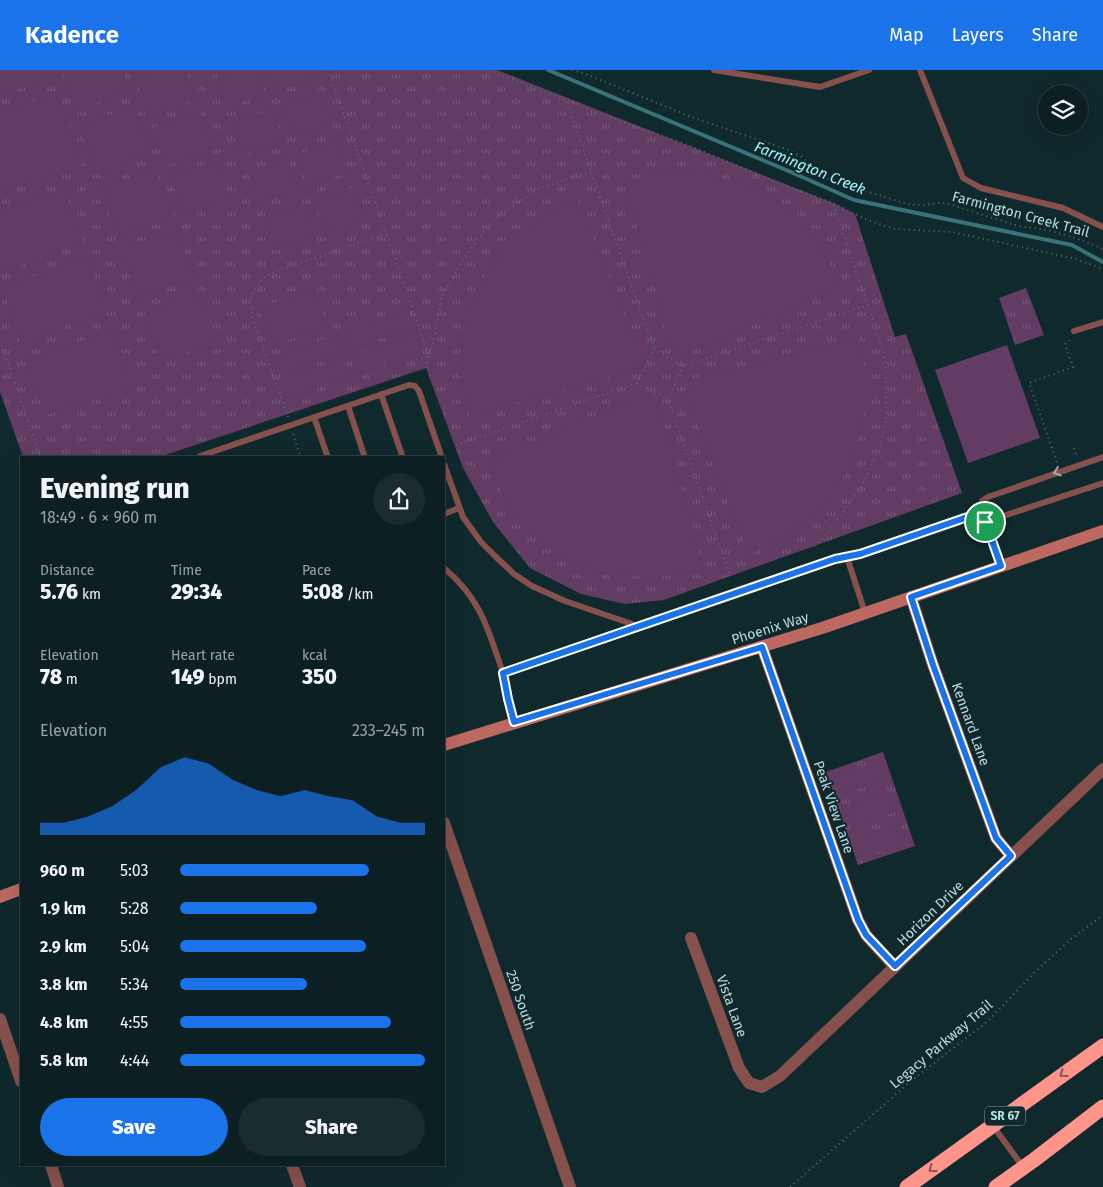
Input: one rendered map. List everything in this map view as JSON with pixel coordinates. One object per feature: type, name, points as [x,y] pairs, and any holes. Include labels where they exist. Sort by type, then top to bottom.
[{"type":"highway","name":"SR 67","points":[[907,1187],[1103,1046]]},
{"type":"highway","points":[[996,1187],[1103,1107]]},
{"type":"highway","points":[[1029,1163],[1103,1117]]},
{"type":"street","name":"Phoenix Way","points":[[445,745],[762,647],[1103,531]]},
{"type":"street","name":"Kennard Lane","points":[[911,597],[933,665],[996,838],[1011,856]]},
{"type":"street","name":"Peak View Lane","points":[[762,647],[858,920],[866,935],[895,966]]},
{"type":"street","name":"Horizon Drive","points":[[750,1083],[762,1087],[780,1076],[1103,768]]},
{"type":"street","name":"250 South","points":[[445,826],[570,1187]]},
{"type":"street","points":[[0,897],[20,889]]},
{"type":"street","name":"Vista Lane","points":[[691,938],[739,1068],[750,1083]]},
{"type":"street","points":[[0,1020],[20,1078]]},
{"type":"street","points":[[50,1166],[58,1187]]},
{"type":"street","points":[[292,1166],[300,1187]]},
{"type":"lane","points":[[714,70],[820,88],[869,70]]},
{"type":"lane","points":[[920,70],[963,178],[982,188],[1063,208],[1103,227]]},
{"type":"lane","points":[[1074,332],[1103,322]]},
{"type":"lane","points":[[201,456],[409,385],[415,386],[419,391],[441,456]]},
{"type":"lane","points":[[381,394],[402,456]]},
{"type":"lane","points":[[348,406],[364,456]]},
{"type":"lane","points":[[314,417],[327,456]]},
{"type":"lane","points":[[1001,566],[982,512],[982,502],[988,497],[1103,457]]},
{"type":"lane","points":[[445,467],[463,517],[486,547],[514,574],[532,586],[565,601],[639,626]]},
{"type":"lane","points":[[985,522],[1103,483]]},
{"type":"lane","points":[[445,514],[459,508]]},
{"type":"lane","points":[[503,673],[826,562],[860,554],[982,512]]},
{"type":"lane","points":[[847,557],[865,613]]},
{"type":"lane","points":[[445,569],[468,592],[486,624],[503,673],[514,722]]},
{"type":"lane","points":[[992,1125],[1029,1163]]},
{"type":"path","points":[[328,70],[428,356]]},
{"type":"path","points":[[489,70],[590,110],[688,145],[833,203],[867,220],[894,229],[952,232],[1076,259],[1103,270]]},
{"type":"path","name":"Farmington Creek Trail","points":[[572,70],[694,118],[786,149],[802,157],[824,178],[907,204],[949,204],[1018,226],[1048,230],[1103,249]]},
{"type":"path","points":[[566,100],[654,348],[683,366]]},
{"type":"path","points":[[426,368],[428,356],[434,343],[442,296],[464,258],[493,220],[538,189],[591,171]]},
{"type":"path","points":[[814,546],[828,532],[864,482],[881,444],[886,420],[886,368],[880,340],[833,203]]},
{"type":"path","points":[[300,456],[256,328],[250,304],[254,292],[263,278],[277,271],[386,234]]},
{"type":"path","points":[[668,399],[683,366],[868,305]]},
{"type":"path","points":[[1057,462],[1029,383],[1073,367],[1066,344],[1071,339]]},
{"type":"path","points":[[0,340],[40,456]]},
{"type":"path","points":[[456,445],[638,383],[654,348]]},
{"type":"path","points":[[409,363],[428,356]]},
{"type":"path","points":[[638,383],[668,399],[729,574]]},
{"type":"path","points":[[1074,448],[1076,455]]},
{"type":"path","name":"Legacy Parkway Trail","points":[[790,1187],[911,1081],[988,1021],[1032,975],[1070,940],[1103,915]]},
{"type":"green space","points":[[0,70],[497,70],[833,203],[855,214],[895,337],[906,334],[962,493],[664,600],[625,604],[581,594],[530,568],[493,522],[463,468],[426,368],[162,456],[23,456],[0,392]]},
{"type":"green space","points":[[0,70],[50,70],[53,77],[0,95]]},
{"type":"green space","points":[[61,70],[123,70],[130,90],[74,110]]},
{"type":"green space","points":[[157,70],[186,70],[196,100],[149,116],[136,77]]},
{"type":"green space","points":[[235,70],[257,70],[266,94],[226,108],[216,77]]},
{"type":"green space","points":[[269,70],[313,70],[316,77],[276,91]]},
{"type":"green space","points":[[58,93],[82,164],[0,192],[0,113]]},
{"type":"green space","points":[[321,93],[332,124],[293,138],[282,106]]},
{"type":"green space","points":[[135,106],[151,153],[96,172],[80,125]]},
{"type":"green space","points":[[271,110],[282,141],[242,155],[232,124]]},
{"type":"green space","points":[[200,111],[214,150],[166,166],[153,127]]},
{"type":"green space","points":[[338,140],[349,172],[309,186],[298,154]]},
{"type":"green space","points":[[287,158],[298,189],[258,202],[248,171]]},
{"type":"green space","points":[[217,160],[230,199],[183,215],[170,177]]},
{"type":"green space","points":[[156,169],[173,216],[117,235],[101,188]]},
{"type":"green space","points":[[664,173],[707,174],[750,185],[792,211],[820,245],[840,288],[684,354],[672,348],[624,181]]},
{"type":"green space","points":[[354,187],[365,219],[325,233],[315,201]]},
{"type":"green space","points":[[64,188],[83,243],[0,272],[0,210]]},
{"type":"green space","points":[[576,198],[643,359],[635,370],[470,416],[459,374],[463,325],[483,278],[511,241],[542,216]]},
{"type":"green space","points":[[303,205],[314,236],[275,250],[264,219]]},
{"type":"green space","points":[[178,232],[194,279],[139,298],[122,251]]},
{"type":"green space","points":[[88,257],[107,312],[21,342],[2,287]]},
{"type":"green space","points":[[1026,288],[1044,335],[1015,345],[999,298]]},
{"type":"green space","points":[[314,289],[327,326],[272,345],[259,308]]},
{"type":"green space","points":[[199,295],[216,342],[160,361],[144,314]]},
{"type":"green space","points":[[408,310],[414,327],[349,350],[343,332]]},
{"type":"green space","points":[[114,330],[132,385],[46,415],[27,360]]},
{"type":"green space","points":[[416,334],[423,351],[357,374],[351,356]]},
{"type":"green space","points":[[336,335],[342,353],[276,375],[270,358]]},
{"type":"green space","points":[[858,338],[865,371],[865,412],[853,461],[827,503],[787,537],[749,555],[685,391],[694,379]]},
{"type":"green space","points":[[1007,345],[1040,438],[968,463],[935,370]]},
{"type":"green space","points":[[344,359],[350,376],[284,399],[278,381]]},
{"type":"green space","points":[[645,395],[657,401],[703,569],[661,577],[611,575],[557,555],[515,518],[487,462]]},
{"type":"green space","points":[[883,752],[915,846],[858,865],[826,772]]},
{"type":"green space","points":[[877,761],[884,780],[843,795],[836,775]]},
{"type":"green space","points":[[888,792],[895,812],[853,826],[847,807]]},
{"type":"green space","points":[[899,823],[906,843],[864,857],[857,838]]},
{"type":"waterway","name":"Farmington Creek","points":[[548,70],[854,200],[1072,245],[1103,262]]},
{"type":"route","points":[[982,512],[985,522],[1001,566],[911,597],[933,665],[996,838],[1011,856],[895,966],[866,935],[858,920],[762,647],[514,722],[503,673],[835,559],[860,554],[982,512]]}]
